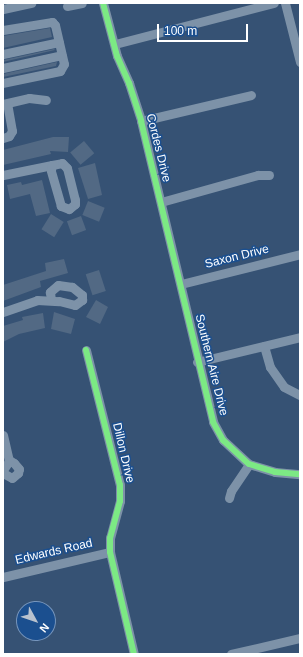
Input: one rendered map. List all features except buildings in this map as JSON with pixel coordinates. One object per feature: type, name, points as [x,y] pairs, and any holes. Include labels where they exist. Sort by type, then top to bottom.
[{"type":"street","points":[[3,9],[31,3]]},
{"type":"street","points":[[67,6],[82,3]]},
{"type":"street","name":"Cordes Drive","points":[[103,3],[117,56],[129,83],[141,121],[184,301]]},
{"type":"street","points":[[114,44],[274,3]]},
{"type":"street","points":[[285,3],[300,62]]},
{"type":"street","points":[[3,30],[52,22],[55,24],[64,64],[60,71],[3,83]]},
{"type":"street","points":[[3,54],[59,42]]},
{"type":"street","points":[[3,68],[62,55]]},
{"type":"street","points":[[141,121],[251,95]]},
{"type":"street","points":[[3,138],[9,136],[12,131],[5,103],[29,98],[46,100]]},
{"type":"street","points":[[3,175],[52,165]]},
{"type":"street","points":[[161,202],[258,175],[268,175]]},
{"type":"street","name":"Saxon Drive","points":[[181,284],[300,254]]},
{"type":"street","points":[[3,312],[37,300],[51,300]]},
{"type":"street","name":"Southern Aire Drive","points":[[184,301],[197,362],[217,432],[233,450],[249,464],[275,472],[300,474]]},
{"type":"street","points":[[197,362],[300,337]]},
{"type":"street","points":[[264,346],[270,367],[284,387],[300,395]]},
{"type":"street","name":"Dillon Drive","points":[[86,350],[120,485],[120,501],[110,538],[110,552],[134,654]]},
{"type":"street","points":[[3,435],[9,460],[3,471],[12,478],[18,474],[19,469],[9,460]]},
{"type":"street","points":[[229,498],[231,491],[249,464]]},
{"type":"street","name":"Edwards Road","points":[[3,577],[110,552]]},
{"type":"street","points":[[231,654],[263,650],[300,638]]},
{"type":"cycle path","points":[[103,3],[117,56],[129,83],[141,121],[213,422],[223,440],[249,464],[275,472],[300,474]]},
{"type":"cycle path","points":[[86,350],[120,485],[120,501],[110,538],[110,552],[134,654]]}]
